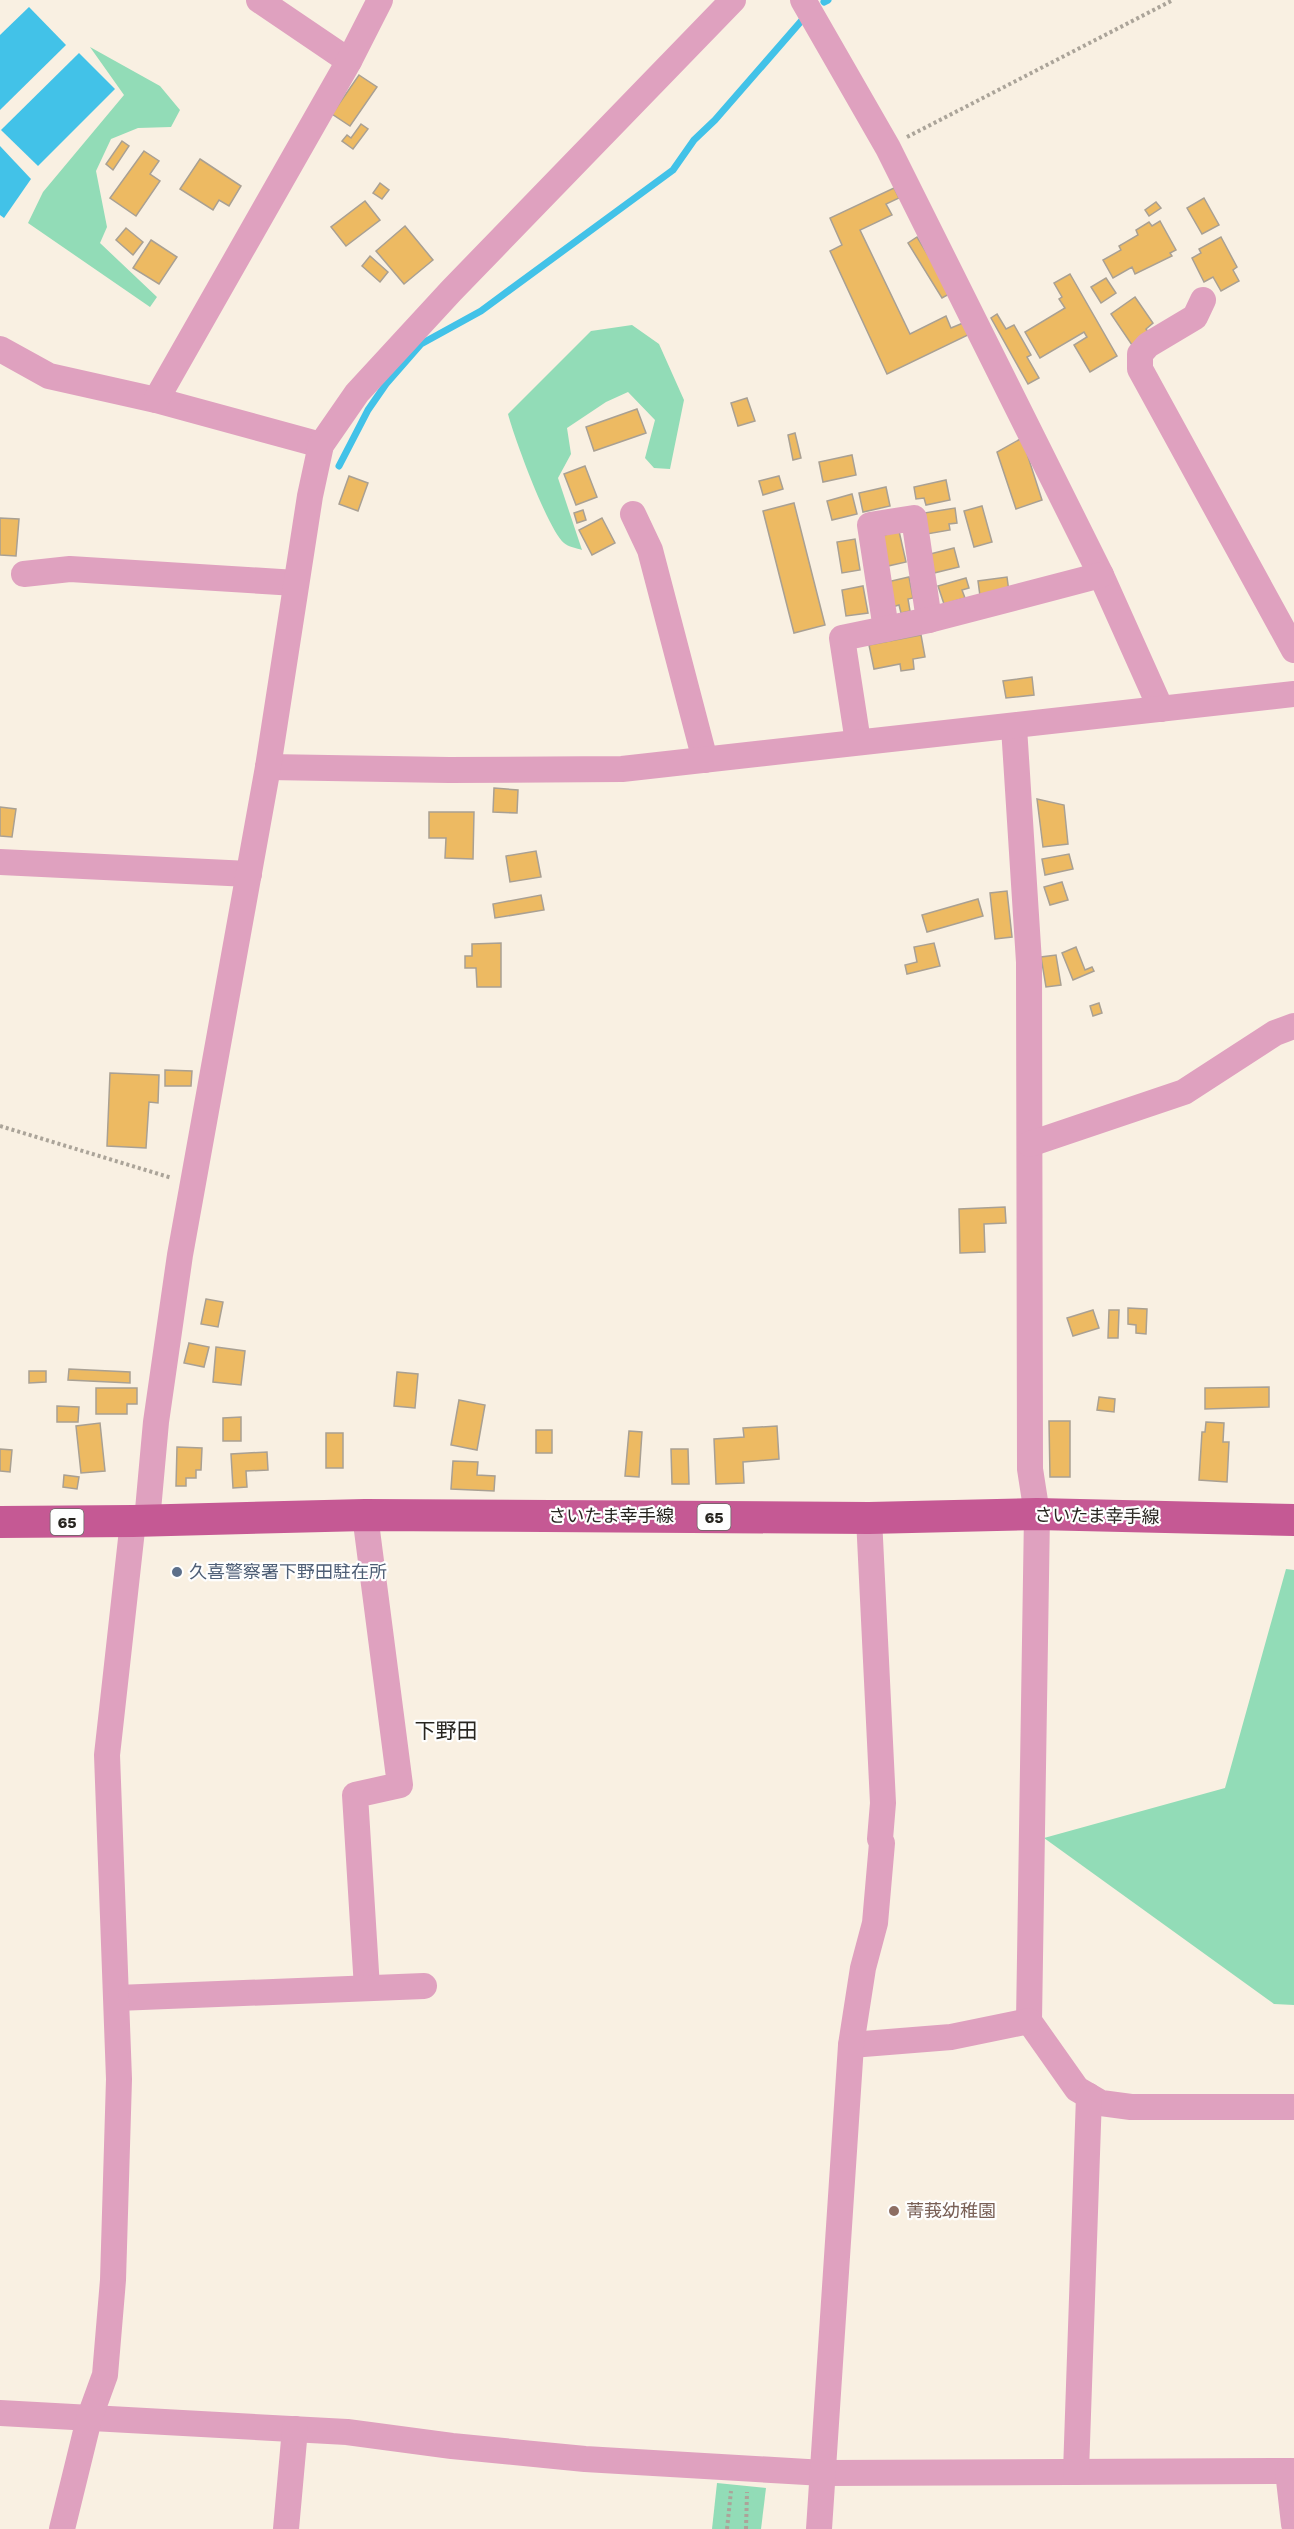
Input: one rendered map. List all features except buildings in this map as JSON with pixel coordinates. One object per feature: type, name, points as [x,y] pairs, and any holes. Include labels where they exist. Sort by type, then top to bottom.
[{"type":"main road","name":"さいたま幸手線","points":[[0,1522],[364,1515],[869,1518],[1037,1514],[1294,1520]]},
{"type":"street","points":[[259,0],[349,61]]},
{"type":"street","points":[[156,400],[349,61],[380,0]]},
{"type":"street","points":[[62,2529],[89,2419],[105,2375],[113,2280],[119,2079],[107,1755],[140,1521],[192,1184],[268,767],[310,496],[321,445],[357,393],[451,291],[733,0]]},
{"type":"street","points":[[803,0],[888,148],[1101,575],[1161,709]]},
{"type":"street","points":[[1203,300],[1195,317],[1148,345],[1140,354],[1140,369],[1294,650]]},
{"type":"street","points":[[0,349],[49,376],[156,400],[321,445]]},
{"type":"street","points":[[633,514],[650,550],[705,760]]},
{"type":"street","points":[[886,629],[870,525],[914,518],[929,620]]},
{"type":"street","points":[[24,574],[70,569],[296,584]]},
{"type":"street","points":[[858,742],[842,638],[929,620],[1101,575]]},
{"type":"street","points":[[268,767],[449,770],[622,769],[1294,694]]},
{"type":"street","points":[[1014,727],[1029,962],[1030,1469],[1037,1514],[1029,2021],[1077,2089],[1101,2103],[1131,2107],[1294,2107]]},
{"type":"street","points":[[0,862],[249,874]]},
{"type":"street","points":[[1030,1144],[1184,1092],[1275,1034],[1294,1026]]},
{"type":"street","points":[[364,1515],[400,1785],[355,1795],[367,1988]]},
{"type":"street","points":[[819,2529],[851,2045],[863,1968],[875,1923],[882,1843],[880,1839],[883,1803],[869,1518]]},
{"type":"street","points":[[117,1998],[424,1986]]},
{"type":"street","points":[[851,2045],[951,2037],[1029,2021]]},
{"type":"street","points":[[1076,2472],[1089,2096]]},
{"type":"street","points":[[0,2413],[347,2432],[452,2446],[585,2459],[824,2473],[1291,2471],[1294,2524]]},
{"type":"street","points":[[286,2529],[296,2430]]},
{"type":"path","points":[[888,148],[1173,0]]},
{"type":"path","points":[[0,1126],[192,1184]]},
{"type":"path","points":[[727,2529],[731,2491]]},
{"type":"path","points":[[746,2529],[747,2491]]},
{"type":"green space","points":[[90,47],[160,86],[180,110],[171,127],[138,128],[111,139],[96,171],[107,227],[100,243],[157,297],[150,307],[28,223],[43,192],[124,95]]},
{"type":"green space","points":[[632,325],[659,344],[684,400],[670,469],[654,468],[645,458],[655,420],[628,392],[606,402],[567,428],[571,454],[558,478],[582,550],[564,543],[549,521],[524,461],[508,414],[591,331]]},
{"type":"green space","points":[[1286,1569],[1294,1570],[1294,2005],[1274,2004],[1044,1838],[1225,1788]]},
{"type":"green space","points":[[717,2483],[766,2488],[761,2529],[712,2529]]},
{"type":"water","points":[[29,7],[66,45],[0,110],[0,35]]},
{"type":"water","points":[[79,53],[115,89],[38,166],[1,130]]},
{"type":"water","points":[[0,146],[31,179],[4,218],[0,215]]},
{"type":"waterway","points":[[824,2],[828,0]]},
{"type":"waterway","points":[[339,466],[368,410],[386,384],[421,344],[481,311],[673,170],[694,140],[715,120],[803,19]]},
{"type":"place","name":"久喜警察署下野田駐在所","points":[[177,1572]]},
{"type":"place","name":"菁莪幼稚園","points":[[894,2211]]},
{"type":"district","name":"下野田","points":[[446,1731]]}]
